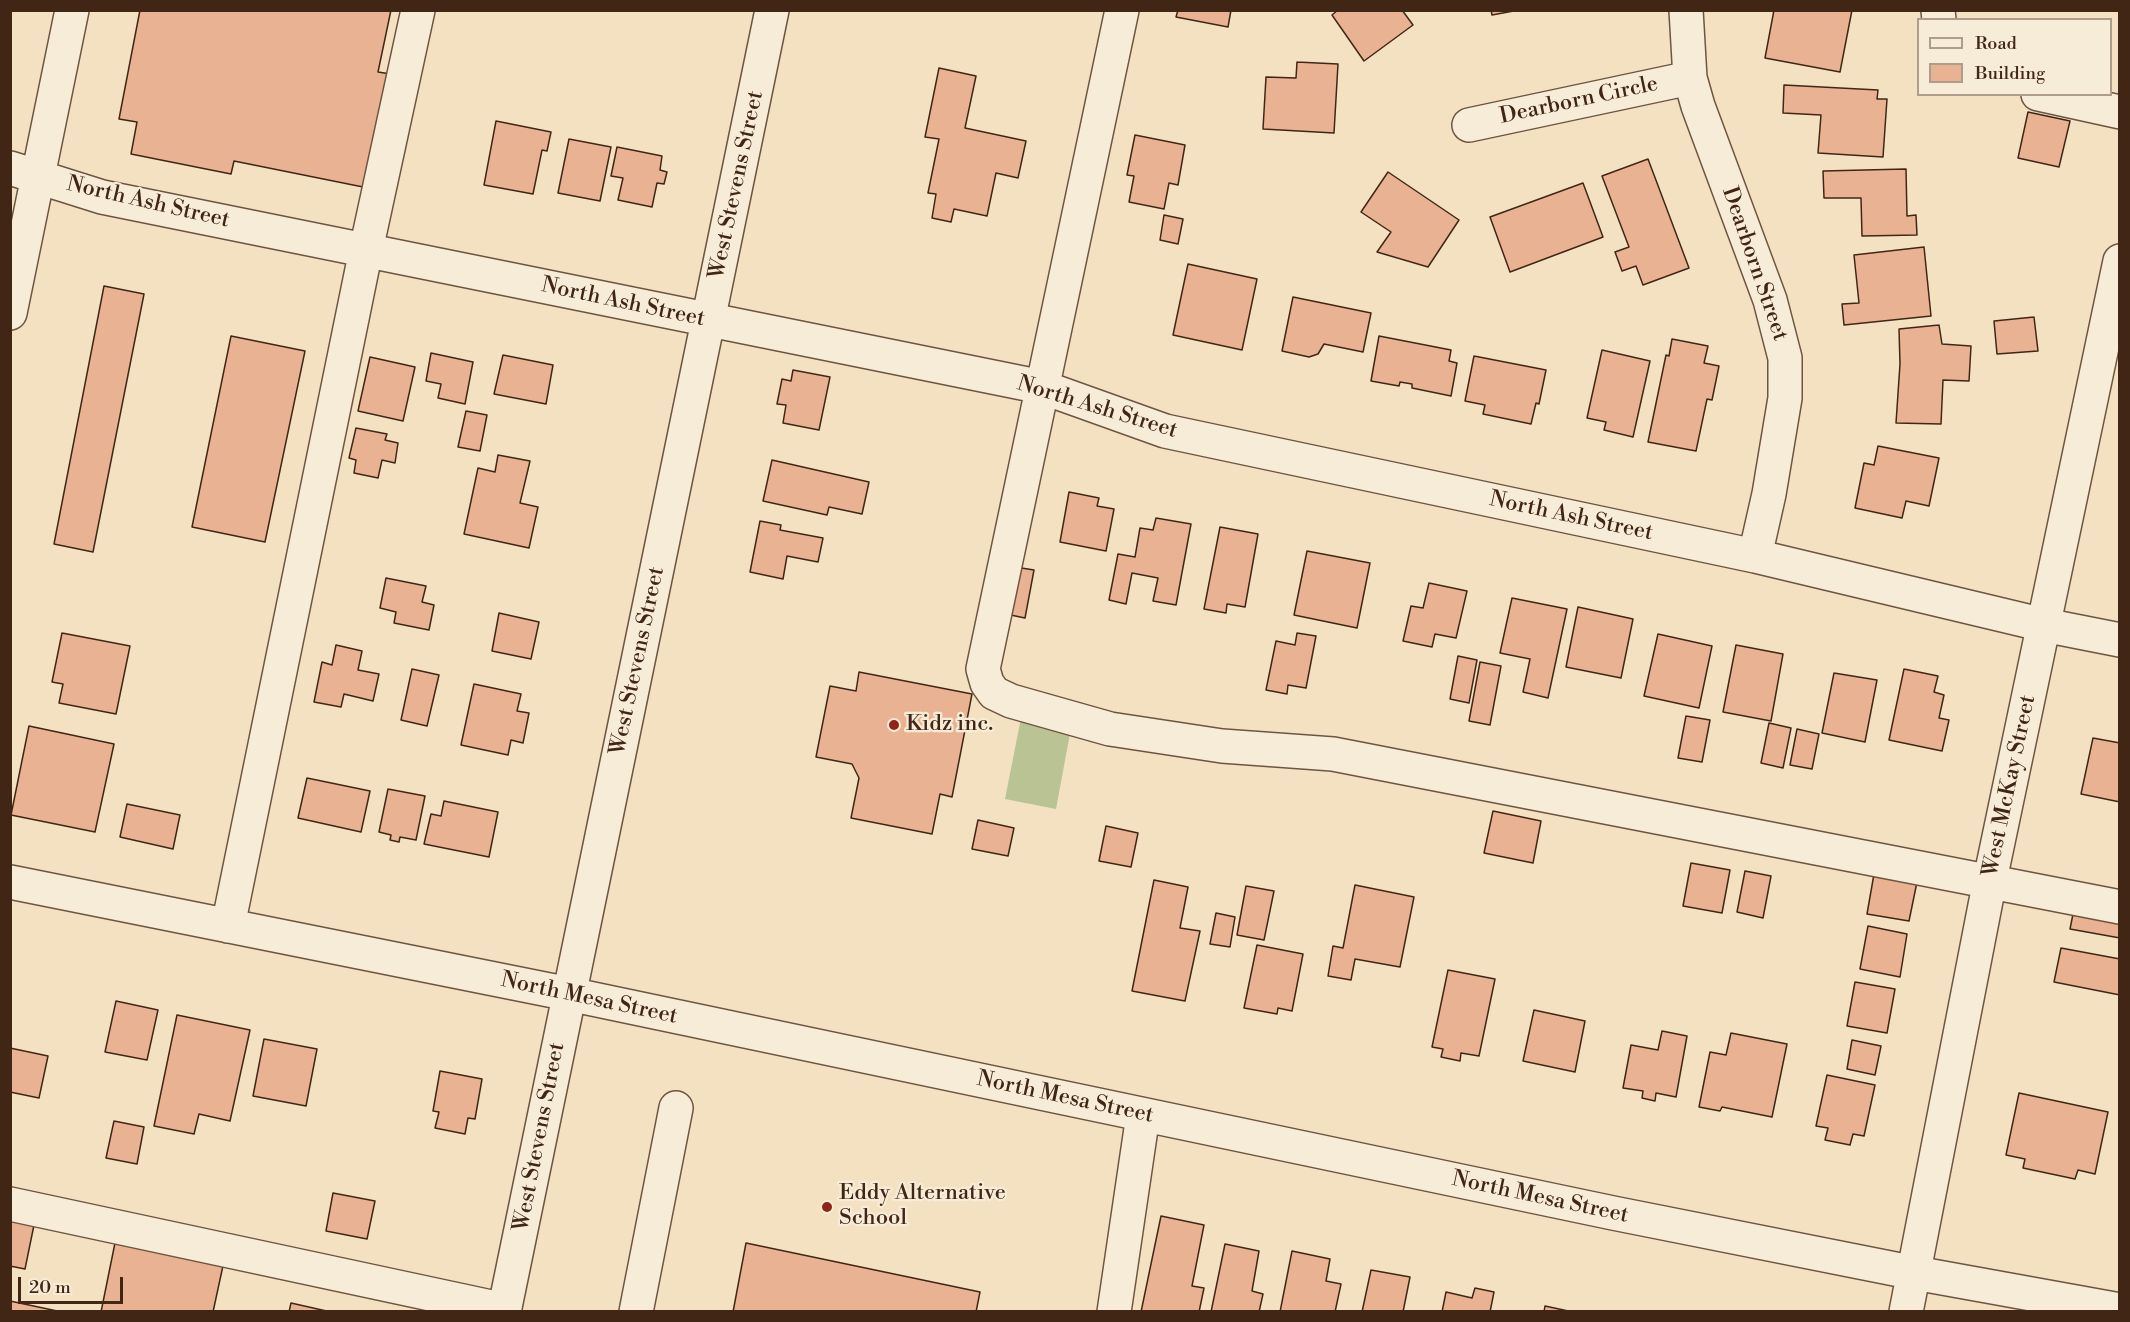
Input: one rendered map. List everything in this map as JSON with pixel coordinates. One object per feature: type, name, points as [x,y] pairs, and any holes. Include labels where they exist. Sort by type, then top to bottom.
[{"type":"street","points":[[10,313],[25,173],[72,10]]},
{"type":"street","points":[[228,926],[366,250],[418,10]]},
{"type":"street","name":"West Stevens Street","points":[[505,1311],[568,994],[772,10]]},
{"type":"street","points":[[1122,10],[983,669],[994,693],[1011,701],[1110,729],[1222,746],[1334,754],[2120,907]]},
{"type":"street","name":"Dearborn Street","points":[[1686,10],[1689,78],[1770,300],[1785,358],[1785,398],[1769,494],[1755,556]]},
{"type":"street","name":"Dearborn Circle","points":[[1469,125],[1689,78]]},
{"type":"street","points":[[2047,96],[2120,112]]},
{"type":"street","name":"North Ash Street","points":[[25,173],[102,197],[1042,387],[1165,431],[1755,556],[2044,625],[2120,640]]},
{"type":"street","name":"West McKay Street","points":[[1906,1311],[1990,880],[2120,261]]},
{"type":"street","name":"North Mesa Street","points":[[10,882],[568,994],[1915,1274],[2120,1310]]},
{"type":"street","points":[[636,1311],[676,1108]]},
{"type":"street","points":[[1114,1311],[1143,1114]]},
{"type":"street","points":[[10,1204],[505,1311]]},
{"type":"green space","points":[[1021,718],[1071,728],[1056,809],[1005,799]]},
{"type":"building","points":[[140,10],[391,10],[378,72],[391,74],[368,188],[234,161],[231,174],[131,154],[137,122],[119,119]]},
{"type":"building","points":[[1178,10],[1231,10],[1228,27],[1176,17]]},
{"type":"building","points":[[1338,10],[1402,10],[1413,25],[1364,61],[1332,15]]},
{"type":"building","points":[[1491,10],[1519,10],[1492,15]]},
{"type":"building","points":[[1774,10],[1852,10],[1840,72],[1765,58]]},
{"type":"building","points":[[1297,62],[1338,64],[1334,133],[1263,129],[1266,77],[1296,78]]},
{"type":"building","points":[[939,68],[976,76],[965,128],[1026,141],[1018,178],[996,173],[987,216],[954,209],[951,222],[932,218],[936,194],[928,193],[939,139],[925,137]]},
{"type":"building","points":[[1784,85],[1878,90],[1877,99],[1887,99],[1883,157],[1818,153],[1821,115],[1783,113]]},
{"type":"building","points":[[2028,112],[2070,121],[2059,167],[2018,158]]},
{"type":"building","points":[[496,121],[551,132],[547,151],[542,150],[533,194],[484,185]]},
{"type":"building","points":[[1135,135],[1185,145],[1178,185],[1169,183],[1164,209],[1129,202],[1134,176],[1127,175]]},
{"type":"building","points":[[569,139],[611,147],[600,201],[558,193]]},
{"type":"building","points":[[617,147],[662,156],[660,170],[667,172],[664,184],[657,183],[652,207],[618,200],[623,178],[611,176]]},
{"type":"building","points":[[1648,159],[1689,268],[1643,285],[1636,266],[1622,271],[1615,252],[1629,247],[1602,176]]},
{"type":"building","points":[[1906,169],[1907,216],[1916,215],[1917,235],[1862,236],[1861,198],[1824,198],[1823,171]]},
{"type":"building","points":[[1388,172],[1459,220],[1428,267],[1377,252],[1391,232],[1361,212]]},
{"type":"building","points":[[1583,183],[1603,237],[1510,272],[1490,217]]},
{"type":"building","points":[[1164,215],[1183,219],[1178,244],[1160,240]]},
{"type":"building","points":[[1924,247],[1931,316],[1844,325],[1842,304],[1859,303],[1854,255]]},
{"type":"building","points":[[1188,264],[1257,279],[1242,350],[1173,335]]},
{"type":"building","points":[[104,286],[144,294],[93,552],[54,544]]},
{"type":"building","points":[[1293,297],[1371,313],[1363,352],[1324,344],[1318,354],[1309,357],[1282,351]]},
{"type":"building","points":[[2034,317],[2038,351],[1997,354],[1994,321]]},
{"type":"building","points":[[1939,325],[1942,344],[1971,346],[1969,381],[1943,380],[1941,424],[1896,423],[1900,364],[1899,329]]},
{"type":"building","points":[[231,336],[305,351],[265,542],[192,527]]},
{"type":"building","points":[[1379,336],[1451,350],[1449,361],[1457,363],[1451,396],[1412,388],[1412,384],[1400,382],[1399,386],[1371,381]]},
{"type":"building","points":[[1672,339],[1708,346],[1704,363],[1719,366],[1712,400],[1707,399],[1696,451],[1648,442],[1666,355],[1669,356]]},
{"type":"building","points":[[1602,350],[1650,361],[1633,437],[1604,430],[1606,422],[1587,418]]},
{"type":"building","points":[[431,353],[473,362],[465,404],[438,398],[441,384],[426,381]]},
{"type":"building","points":[[503,355],[553,365],[546,404],[494,394]]},
{"type":"building","points":[[1474,356],[1546,370],[1539,404],[1536,403],[1531,424],[1483,414],[1485,405],[1465,401]]},
{"type":"building","points":[[370,357],[415,367],[403,421],[358,411]]},
{"type":"building","points":[[793,370],[830,377],[819,430],[783,423],[786,405],[777,404],[782,379],[791,381]]},
{"type":"building","points":[[466,411],[487,415],[480,451],[458,447]]},
{"type":"building","points":[[356,428],[387,434],[385,440],[398,443],[395,463],[382,460],[378,478],[354,473],[356,460],[349,458]]},
{"type":"building","points":[[1878,446],[1939,458],[1929,506],[1906,501],[1902,518],[1855,508],[1864,463],[1874,465]]},
{"type":"building","points":[[498,455],[530,461],[520,503],[538,507],[529,548],[464,534],[478,468],[495,472]]},
{"type":"building","points":[[772,460],[869,482],[862,514],[829,507],[827,515],[763,501]]},
{"type":"building","points":[[1069,492],[1099,498],[1097,506],[1114,509],[1106,551],[1060,542]]},
{"type":"building","points":[[1156,518],[1191,524],[1176,605],[1153,601],[1158,578],[1132,573],[1126,604],[1109,600],[1118,554],[1135,557],[1140,528],[1153,530]]},
{"type":"building","points":[[760,521],[781,525],[780,530],[823,538],[818,562],[787,556],[783,579],[750,572]]},
{"type":"building","points":[[1220,527],[1258,534],[1245,607],[1227,604],[1226,613],[1204,609]]},
{"type":"building","points":[[1307,551],[1370,563],[1357,628],[1294,615]]},
{"type":"building","points":[[1009,566],[1034,570],[1025,618],[1001,613]]},
{"type":"building","points":[[386,578],[426,586],[422,602],[434,605],[429,630],[394,623],[396,612],[380,608]]},
{"type":"building","points":[[1429,583],[1467,591],[1456,638],[1435,634],[1432,647],[1403,641],[1411,606],[1423,608]]},
{"type":"building","points":[[1512,598],[1567,609],[1548,698],[1523,692],[1530,659],[1500,653]]},
{"type":"building","points":[[1578,607],[1633,619],[1621,678],[1566,667]]},
{"type":"building","points":[[499,613],[539,622],[531,659],[492,651]]},
{"type":"building","points":[[62,633],[130,646],[116,714],[59,703],[63,684],[52,682]]},
{"type":"building","points":[[1297,633],[1316,636],[1306,688],[1288,685],[1287,694],[1266,690],[1276,641],[1295,645]]},
{"type":"building","points":[[1658,634],[1712,646],[1699,708],[1644,696]]},
{"type":"building","points":[[336,645],[362,651],[358,670],[379,674],[373,701],[344,694],[341,707],[314,702],[322,662],[332,665]]},
{"type":"building","points":[[1736,645],[1783,654],[1771,721],[1723,712]]},
{"type":"building","points":[[1458,656],[1477,660],[1469,703],[1450,699]]},
{"type":"building","points":[[1480,662],[1501,666],[1490,725],[1469,721]]},
{"type":"building","points":[[412,669],[439,675],[427,726],[401,720]]},
{"type":"building","points":[[1904,669],[1938,676],[1934,692],[1944,695],[1939,718],[1949,720],[1942,751],[1889,740]]},
{"type":"building","name":"Kidz inc.","points":[[859,672],[972,694],[952,797],[940,794],[932,834],[851,818],[859,778],[852,764],[816,757],[830,686],[856,691]]},
{"type":"building","points":[[1834,673],[1877,680],[1865,742],[1822,733]]},
{"type":"building","points":[[474,684],[521,694],[517,711],[529,713],[523,743],[511,740],[508,755],[461,745]]},
{"type":"building","points":[[1686,716],[1710,720],[1702,762],[1678,758]]},
{"type":"building","points":[[1769,723],[1791,728],[1783,768],[1761,763]]},
{"type":"building","points":[[29,726],[114,744],[95,832],[11,815]]},
{"type":"building","points":[[1797,729],[1819,734],[1812,769],[1790,765]]},
{"type":"building","points":[[2093,738],[2120,743],[2120,802],[2081,794]]},
{"type":"building","points":[[307,778],[370,791],[361,832],[298,818]]},
{"type":"building","points":[[388,789],[425,796],[416,840],[400,837],[399,842],[390,840],[391,835],[379,832]]},
{"type":"building","points":[[444,801],[498,812],[489,857],[424,844],[431,814],[441,816]]},
{"type":"building","points":[[127,804],[180,815],[173,849],[120,837]]},
{"type":"building","points":[[1493,811],[1541,821],[1533,863],[1484,853]]},
{"type":"building","points":[[978,820],[1014,828],[1008,856],[972,849]]},
{"type":"building","points":[[1106,826],[1138,833],[1131,867],[1099,861]]},
{"type":"building","points":[[1691,863],[1730,870],[1722,913],[1683,906]]},
{"type":"building","points":[[1745,871],[1771,876],[1763,918],[1737,912]]},
{"type":"building","points":[[1874,874],[1917,882],[1909,921],[1867,914]]},
{"type":"building","points":[[1154,880],[1188,887],[1180,928],[1200,931],[1185,1001],[1132,991]]},
{"type":"building","points":[[1355,885],[1414,897],[1400,967],[1355,959],[1351,980],[1328,976],[1333,946],[1343,948]]},
{"type":"building","points":[[1246,886],[1274,891],[1264,940],[1237,935]]},
{"type":"building","points":[[2074,909],[2120,918],[2120,938],[2070,929]]},
{"type":"building","points":[[1216,913],[1235,917],[1230,947],[1210,944]]},
{"type":"building","points":[[1868,926],[1907,934],[1900,977],[1860,969]]},
{"type":"building","points":[[1257,945],[1303,954],[1292,1011],[1278,1008],[1277,1014],[1244,1008]]},
{"type":"building","points":[[2061,948],[2120,959],[2120,995],[2054,982]]},
{"type":"building","points":[[1448,970],[1495,979],[1479,1056],[1461,1053],[1460,1061],[1441,1057],[1443,1049],[1432,1047]]},
{"type":"building","points":[[1855,982],[1895,989],[1887,1033],[1847,1026]]},
{"type":"building","points":[[116,1001],[158,1010],[147,1060],[105,1052]]},
{"type":"building","points":[[1534,1010],[1585,1021],[1575,1072],[1523,1061]]},
{"type":"building","points":[[177,1015],[250,1030],[230,1121],[199,1114],[194,1134],[154,1126]]},
{"type":"building","points":[[1662,1031],[1687,1036],[1676,1097],[1656,1093],[1655,1101],[1642,1098],[1643,1091],[1623,1088],[1631,1045],[1658,1050]]},
{"type":"building","points":[[1731,1033],[1787,1044],[1772,1117],[1722,1107],[1720,1111],[1699,1107],[1710,1052],[1726,1055]]},
{"type":"building","points":[[264,1039],[317,1049],[306,1106],[253,1096]]},
{"type":"building","points":[[1852,1040],[1881,1046],[1875,1075],[1847,1069]]},
{"type":"building","points":[[10,1048],[48,1056],[39,1098],[10,1092]]},
{"type":"building","points":[[440,1071],[482,1079],[475,1119],[468,1118],[465,1134],[435,1128],[439,1112],[433,1111]]},
{"type":"building","points":[[1827,1075],[1875,1085],[1864,1136],[1853,1134],[1850,1145],[1825,1140],[1828,1128],[1816,1126]]},
{"type":"building","points":[[2019,1093],[2108,1112],[2095,1174],[2078,1170],[2075,1179],[2023,1168],[2025,1159],[2006,1155]]},
{"type":"building","points":[[114,1121],[144,1127],[137,1164],[106,1158]]},
{"type":"building","points":[[333,1193],[375,1201],[367,1239],[326,1231]]},
{"type":"building","points":[[1161,1216],[1204,1225],[1192,1286],[1204,1288],[1199,1312],[1141,1312]]},
{"type":"building","points":[[10,1220],[34,1225],[25,1269],[10,1266]]},
{"type":"building","points":[[116,1238],[224,1261],[213,1312],[101,1312]]},
{"type":"building","points":[[746,1243],[980,1292],[976,1312],[733,1312]]},
{"type":"building","points":[[1225,1244],[1259,1251],[1252,1291],[1263,1294],[1259,1312],[1211,1312]]},
{"type":"building","points":[[1292,1251],[1330,1259],[1326,1281],[1341,1284],[1335,1312],[1280,1312]]},
{"type":"building","points":[[1371,1270],[1410,1277],[1403,1312],[1362,1312]]},
{"type":"building","points":[[1475,1288],[1494,1292],[1490,1312],[1442,1312],[1446,1292],[1472,1298]]},
{"type":"building","points":[[10,1301],[62,1312],[10,1312]]},
{"type":"building","points":[[291,1303],[331,1312],[289,1312]]},
{"type":"building","points":[[1545,1306],[1573,1312],[1544,1312]]},
{"type":"place","name":"Kidz inc.","points":[[894,725]]},
{"type":"place","name":"Eddy Alternative School","points":[[827,1207]]}]
